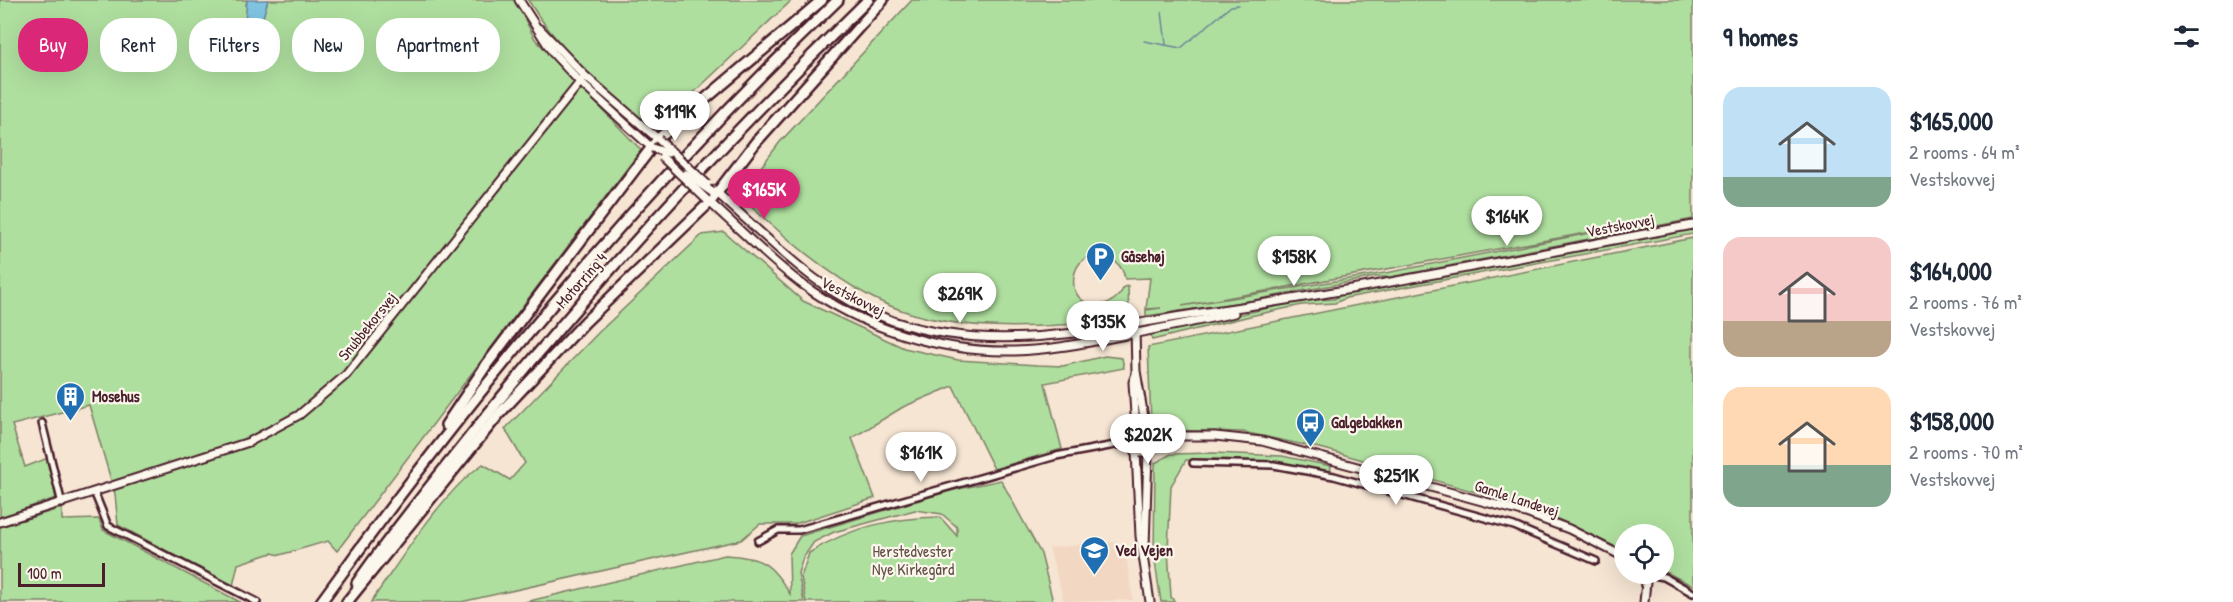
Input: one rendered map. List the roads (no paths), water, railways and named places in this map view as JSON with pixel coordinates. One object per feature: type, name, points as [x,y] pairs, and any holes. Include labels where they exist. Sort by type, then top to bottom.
[{"type":"highway","points":[[400,493],[487,364],[658,139],[822,0]]},
{"type":"highway","name":"Motorring 4","points":[[321,602],[400,493],[498,369],[601,247],[744,94],[838,0]]},
{"type":"highway","name":"Motorring 4","points":[[345,602],[415,504],[616,262],[753,114],[868,0]]},
{"type":"highway","points":[[345,602],[499,414],[585,322],[712,197],[786,107],[882,0]]},
{"type":"street","points":[[519,0],[553,53],[583,79]]},
{"type":"street","name":"Vestskovvej","points":[[583,79],[658,139],[707,184],[712,197],[771,260],[803,285],[864,320],[906,336],[943,345],[1014,351],[1067,346],[1268,304],[1693,225]]},
{"type":"street","name":"Vestskovvej","points":[[583,79],[662,157],[810,277],[859,306],[891,320],[925,330],[989,339],[1050,338],[1268,304]]},
{"type":"street","name":"Snubbekorsvej","points":[[0,522],[95,494],[249,442],[299,415],[346,375],[583,79]]},
{"type":"street","points":[[652,148],[666,151],[692,170]]},
{"type":"street","points":[[1135,324],[1136,371],[1146,429],[1155,440],[1148,452],[1144,562]]},
{"type":"street","points":[[1131,442],[1136,431],[1133,382],[1136,371]]},
{"type":"street","points":[[42,423],[62,504]]},
{"type":"street","points":[[1136,431],[1146,429]]},
{"type":"street","name":"Gamle Landevej","points":[[1155,440],[1185,436],[1238,437],[1526,513],[1569,529],[1614,552]]},
{"type":"street","points":[[1131,442],[1136,450],[1140,536],[1150,602]]},
{"type":"street","points":[[758,541],[778,530],[799,530],[1056,456],[1131,442]]},
{"type":"street","points":[[1136,450],[1148,452]]},
{"type":"street","points":[[1334,476],[1338,462]]},
{"type":"street","points":[[1193,463],[1274,465],[1334,476],[1514,526],[1596,561]]},
{"type":"street","points":[[95,494],[108,526],[257,602]]},
{"type":"street","points":[[1674,583],[1693,593]]},
{"type":"street","points":[[1644,602],[1646,584]]},
{"type":"water","points":[[247,0],[268,0],[263,18],[245,18]]},
{"type":"waterway","points":[[1144,41],[1181,48],[1231,6],[1239,5]]},
{"type":"waterway","points":[[1162,12],[1166,44]]},
{"type":"place","name":"Gåsehøj","points":[[1100,282]]},
{"type":"place","name":"Mosehus","points":[[71,422]]},
{"type":"place","name":"Galgebakken","points":[[1310,448]]},
{"type":"place","name":"Ved Vejen","points":[[1094,576]]},
{"type":"park label","name":"Herstedvester Nye Kirkegård","points":[[913,560]]}]
